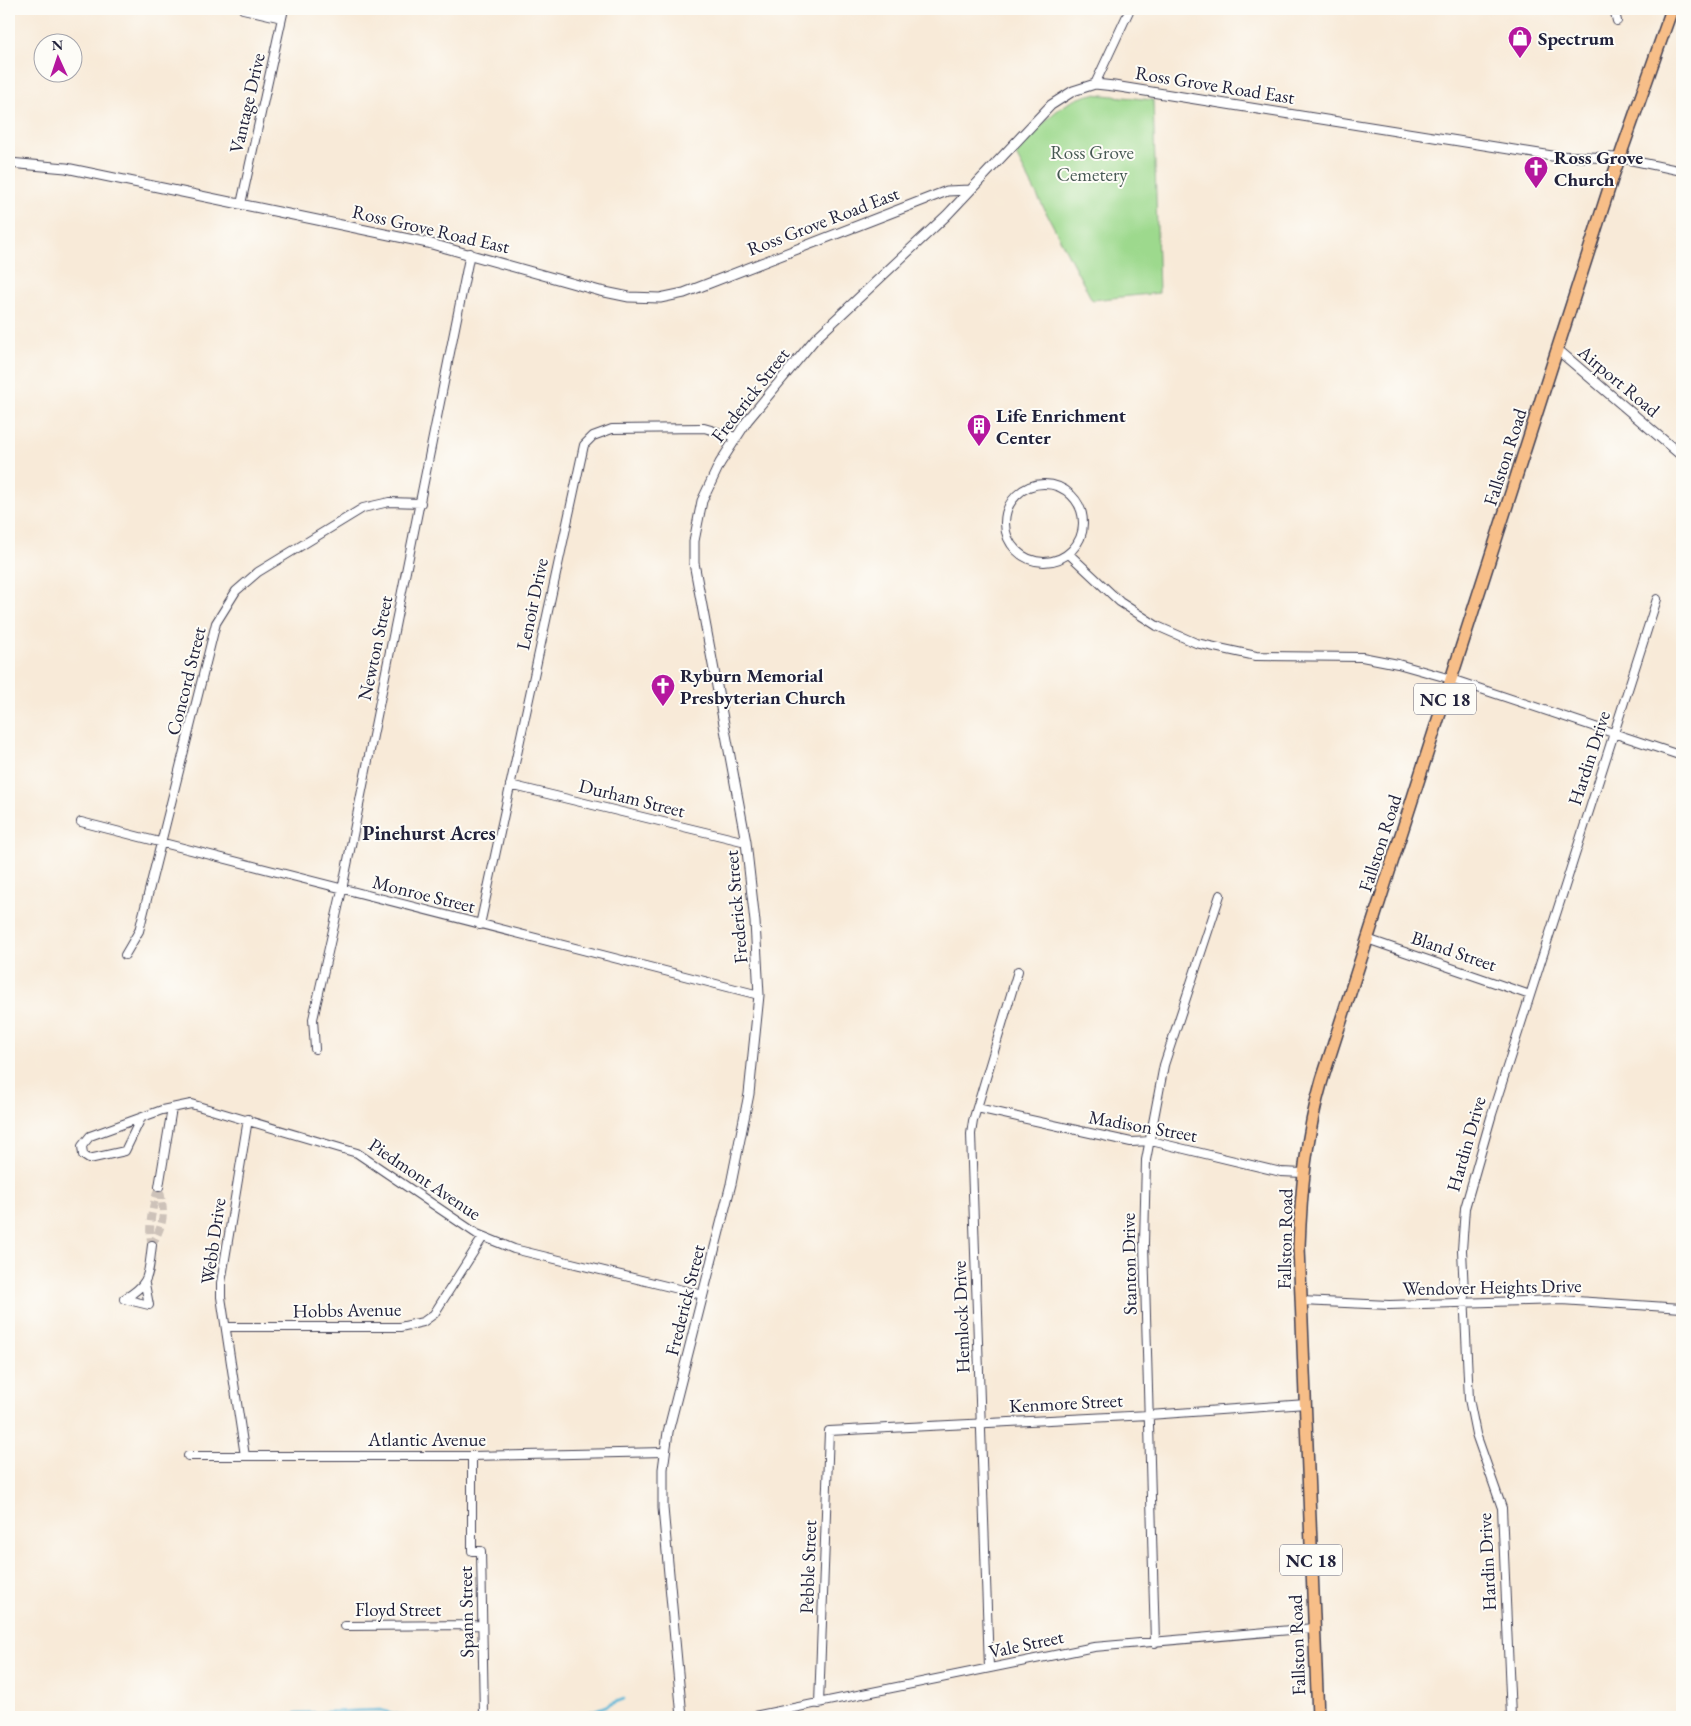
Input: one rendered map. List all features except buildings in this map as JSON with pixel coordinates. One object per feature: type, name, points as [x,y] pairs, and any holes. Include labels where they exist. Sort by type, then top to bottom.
[{"type":"main road","name":"Fallston Road","points":[[1318,1717],[1299,1247],[1303,1173],[1318,1093],[1620,158],[1672,9]]},
{"type":"street","points":[[243,9],[282,18]]},
{"type":"street","name":"Vantage Drive","points":[[241,204],[284,9]]},
{"type":"street","points":[[1095,84],[1130,9]]},
{"type":"street","points":[[1614,9],[1617,21]]},
{"type":"street","name":"Ross Grove Road East","points":[[9,163],[66,168],[470,253],[600,292],[644,299],[684,293],[940,193],[957,189],[970,190],[1052,106],[1072,91],[1095,84],[1184,96],[1552,156],[1620,158]]},
{"type":"street","points":[[1620,158],[1682,171]]},
{"type":"street","name":"Frederick Street","points":[[682,1717],[663,1508],[663,1468],[668,1432],[731,1184],[749,1094],[759,995],[755,922],[746,842],[694,563],[694,541],[702,501],[720,463],[736,437],[815,339],[970,190]]},
{"type":"street","name":"Newton Street","points":[[315,1049],[312,1019],[342,890],[470,253]]},
{"type":"street","name":"Airport Road","points":[[1558,350],[1682,456]]},
{"type":"street","name":"Lenoir Drive","points":[[480,925],[584,445],[593,436],[612,429],[704,428],[736,437]]},
{"type":"street","points":[[1044,484],[1063,488],[1074,496],[1081,507],[1084,519],[1083,532],[1078,544],[1069,554],[1058,560],[1045,563],[1032,560],[1020,554],[1011,545],[1006,533],[1005,520],[1008,507],[1015,496],[1025,488],[1044,484]]},
{"type":"street","name":"Concord Street","points":[[125,955],[139,931],[163,843],[216,623],[236,591],[274,561],[364,508],[389,502],[421,503]]},
{"type":"street","points":[[1069,554],[1120,602],[1157,626],[1196,643],[1256,656],[1362,657],[1398,664],[1451,679],[1682,756]]},
{"type":"street","name":"Hardin Drive","points":[[1511,1717],[1502,1508],[1476,1434],[1469,1399],[1462,1250],[1465,1208],[1475,1168],[1530,994],[1658,599]]},
{"type":"street","name":"Durham Street","points":[[510,785],[746,842]]},
{"type":"street","name":"Monroe Street","points":[[81,822],[759,995]]},
{"type":"street","name":"Stanton Drive","points":[[1156,1643],[1144,1243],[1146,1160],[1164,1065],[1220,895]]},
{"type":"street","name":"Bland Street","points":[[1367,939],[1530,994]]},
{"type":"street","name":"Hemlock Drive","points":[[989,1668],[971,1134],[1018,970]]},
{"type":"street","name":"Piedmont Avenue","points":[[141,1118],[125,1151],[90,1159],[84,1158],[82,1146],[87,1138],[130,1121],[191,1104],[248,1119],[357,1153],[483,1237],[514,1250],[703,1295]]},
{"type":"street","points":[[159,1187],[172,1108]]},
{"type":"street","name":"Madison Street","points":[[977,1108],[1131,1142],[1151,1141],[1281,1172],[1303,1173]]},
{"type":"street","name":"Webb Drive","points":[[245,1456],[221,1283],[248,1119]]},
{"type":"street","name":"Hobbs Avenue","points":[[226,1327],[400,1327],[417,1324],[429,1318],[439,1309],[483,1237]]},
{"type":"street","points":[[145,1284],[152,1245]]},
{"type":"street","name":"Wendover Heights Drive","points":[[1302,1301],[1390,1305],[1561,1300],[1682,1308]]},
{"type":"street","name":"Kenmore Street","points":[[829,1431],[1149,1415],[1306,1404]]},
{"type":"street","name":"Pebble Street","points":[[819,1704],[829,1431]]},
{"type":"street","name":"Atlantic Avenue","points":[[188,1456],[472,1456],[665,1452]]},
{"type":"street","name":"Spann Street","points":[[472,1456],[472,1551],[481,1551],[484,1717]]},
{"type":"street","name":"Floyd Street","points":[[345,1626],[482,1625]]},
{"type":"street","name":"Vale Street","points":[[749,1717],[1094,1647],[1314,1628]]},
{"type":"green space","name":"Ross Grove Cemetery","points":[[1093,94],[1153,100],[1159,293],[1092,300],[1016,155],[1041,126],[1059,109],[1080,98]]},
{"type":"waterway","points":[[577,1717],[624,1699]]},
{"type":"waterway","points":[[270,1717],[297,1713],[380,1710],[408,1717]]},
{"type":"waterway","points":[[9,1716],[30,1717]]},
{"type":"waterway","points":[[226,1717],[262,1717]]},
{"type":"tunnel","points":[[152,1245],[163,1217],[159,1187]]},
{"type":"tunnel","points":[[152,1245],[150,1231],[151,1216],[159,1187]]},
{"type":"place","name":"Spectrum","points":[[1520,59]]},
{"type":"place","name":"Ross Grove Church","points":[[1536,189]]},
{"type":"place","name":"Life Enrichment Center","points":[[979,447]]},
{"type":"place","name":"Ryburn Memorial Presbyterian Church","points":[[663,707]]},
{"type":"district","name":"Pinehurst Acres","points":[[429,833]]}]
